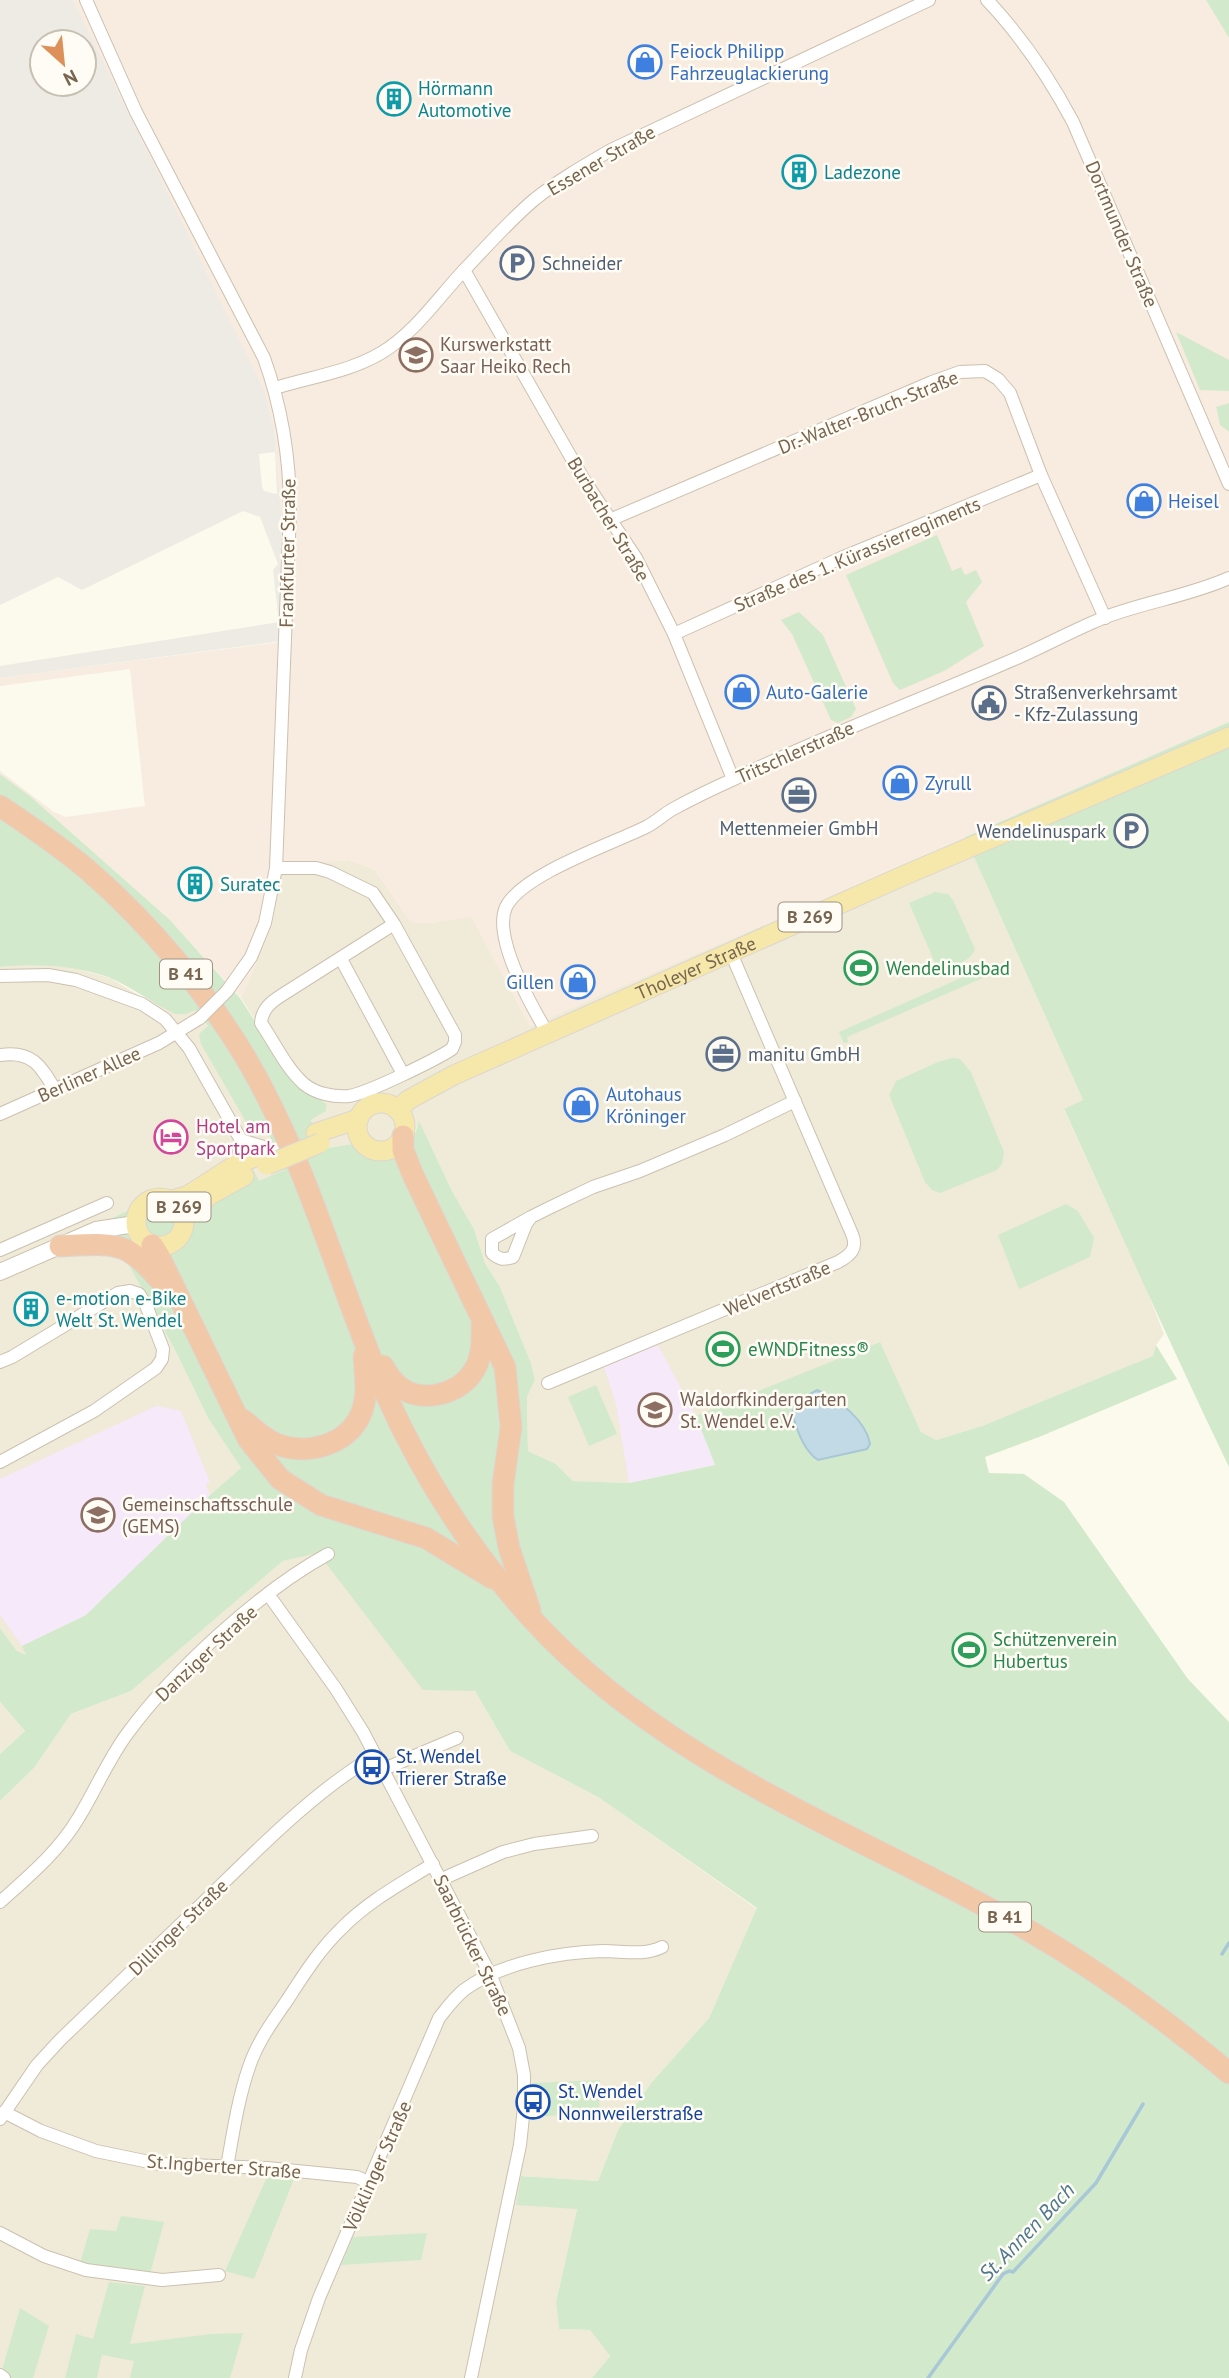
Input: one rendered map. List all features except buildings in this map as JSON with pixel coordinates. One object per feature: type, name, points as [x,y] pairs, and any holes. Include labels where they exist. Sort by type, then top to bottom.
[{"type":"highway","name":"B 41","points":[[0,806],[89,871],[135,916],[178,964],[219,1018],[247,1061],[288,1143],[329,1241],[362,1336],[412,1449],[449,1513],[534,1621],[604,1686],[690,1749],[763,1791],[982,1904],[1057,1947],[1186,2037],[1229,2073]]},
{"type":"highway","points":[[403,1136],[403,1150],[413,1175],[505,1367],[511,1427],[503,1485],[503,1516],[509,1548],[534,1621]]},
{"type":"highway","points":[[385,1151],[396,1156],[413,1175]]},
{"type":"highway","points":[[60,1246],[110,1244],[128,1249],[141,1259],[180,1303]]},
{"type":"highway","points":[[161,1245],[180,1303],[239,1416],[248,1439],[280,1479],[299,1493],[331,1508],[426,1538],[503,1584]]},
{"type":"highway","points":[[362,1336],[401,1388],[416,1394],[434,1395],[461,1385],[473,1373],[480,1358],[482,1321]]},
{"type":"highway","points":[[239,1416],[258,1433],[278,1444],[295,1448],[313,1448],[340,1439],[360,1416],[364,1404],[366,1385],[362,1336]]},
{"type":"main road","name":"Tholeyer Straße","points":[[398,1110],[408,1100],[454,1075],[905,875],[1229,737]]},
{"type":"main road","name":"B 269","points":[[172,1200],[180,1207],[184,1216],[182,1233],[161,1245],[140,1237],[135,1224],[139,1209],[144,1203],[157,1197],[172,1200],[187,1196],[237,1164],[318,1138],[358,1119],[368,1106],[375,1103],[391,1105],[398,1110]]},
{"type":"main road","points":[[385,1151],[399,1143],[403,1136],[405,1125],[398,1110]]},
{"type":"main road","points":[[358,1119],[361,1141]]},
{"type":"main road","name":"B 269","points":[[318,1138],[354,1137],[372,1149],[385,1151]]},
{"type":"main road","name":"B 269","points":[[184,1216],[268,1156]]},
{"type":"main road","points":[[0,1272],[96,1230],[135,1224]]},
{"type":"street","name":"Frankfurter Straße","points":[[86,0],[136,112],[264,358],[275,388],[285,438],[290,499],[273,892],[265,923],[251,957],[227,991],[200,1018],[178,1033]]},
{"type":"street","name":"Essener Straße","points":[[275,388],[345,369],[366,362],[383,352],[411,329],[464,270],[534,200],[611,150],[929,0]]},
{"type":"street","name":"Dortmunder Straße","points":[[987,0],[1028,48],[1057,91],[1073,122],[1229,484]]},
{"type":"street","name":"Burbacher Straße","points":[[464,270],[584,480],[636,558],[674,634],[733,779]]},
{"type":"street","name":"Dr.-Walter-Bruch-Straße","points":[[612,519],[960,372],[985,371],[998,379],[1010,393],[1041,475],[1105,618]]},
{"type":"street","name":"Straße des 1. Kürassierregiments","points":[[674,634],[842,558],[1041,475]]},
{"type":"street","name":"Tritschlerstraße","points":[[548,1034],[522,983],[503,935],[502,918],[514,894],[531,881],[649,825],[671,810],[733,779],[1105,618],[1177,597],[1229,578]]},
{"type":"street","points":[[276,868],[316,868],[373,893],[394,925],[454,1035],[452,1049],[403,1074],[353,1095],[323,1094],[306,1086],[296,1076],[261,1023],[262,1015],[269,1004],[394,925]]},
{"type":"street","name":"Welvertstraße","points":[[548,1383],[849,1256],[854,1250],[855,1241],[731,953]]},
{"type":"street","points":[[341,959],[403,1074]]},
{"type":"street","points":[[0,976],[48,975],[76,979],[142,1004],[165,1019],[189,1048],[241,1140],[268,1156]]},
{"type":"street","name":"Berliner Allee","points":[[0,1114],[178,1033]]},
{"type":"street","points":[[0,1055],[10,1053],[29,1057],[42,1068],[55,1090]]},
{"type":"street","points":[[531,1217],[593,1187],[640,1171],[725,1135],[795,1101]]},
{"type":"street","points":[[237,1164],[241,1140]]},
{"type":"street","points":[[2,1244],[107,1203]]},
{"type":"street","points":[[0,1362],[110,1297],[130,1291],[139,1294],[146,1305],[163,1349],[162,1359],[156,1367],[94,1412],[0,1462]]},
{"type":"street","name":"Danziger Straße","points":[[0,1902],[62,1842],[79,1817],[108,1761],[169,1683],[268,1594],[298,1570],[328,1554]]},
{"type":"street","name":"Saarbrücker Straße","points":[[268,1594],[336,1689],[384,1769],[491,1976],[519,2048],[524,2075],[520,2145],[471,2378]]},
{"type":"street","points":[[384,1769],[457,1738]]},
{"type":"street","name":"Dillinger Straße","points":[[2,2116],[37,2064],[69,2031],[260,1847],[360,1764],[376,1755]]},
{"type":"street","points":[[442,1879],[475,1863],[524,1847],[592,1836]]},
{"type":"street","points":[[227,2167],[237,2106],[250,2065],[264,2034],[315,1958],[342,1928],[374,1902],[433,1864]]},
{"type":"street","name":"Völklinger Straße","points":[[295,2378],[301,2350],[319,2298],[413,2084],[439,2018],[452,2001],[466,1989],[491,1976],[540,1958],[580,1952],[647,1952],[662,1947]]},
{"type":"street","name":"St.Ingberter Straße","points":[[2,2116],[96,2151],[159,2164],[267,2168],[344,2175],[368,2182]]},
{"type":"street","points":[[0,2233],[44,2256],[86,2270],[162,2280],[219,2275]]},
{"type":"shaded area","points":[[0,0],[73,0],[87,28],[28,28],[28,98],[98,98],[98,51],[264,390],[274,430],[282,522],[282,641],[0,678],[0,666],[279,622],[273,570],[278,564],[260,517],[243,511],[82,590],[58,577],[0,605]],"holes":[[[275,452],[277,494],[264,491],[262,487],[259,454]]]},
{"type":"shaded area","points":[[73,0],[1206,0],[1229,38],[1229,403],[1216,408],[1220,425],[1229,432],[1229,722],[530,1026],[471,917],[430,923],[410,922],[374,869],[348,860],[280,866],[272,926],[241,998],[170,920],[30,796],[0,774],[0,771],[54,812],[66,817],[145,806],[130,669],[0,686],[0,678],[282,642],[282,522],[274,430],[98,53],[98,28],[86,28]]},
{"type":"shaded area","points":[[965,837],[1083,1100],[1064,1110],[1145,1286],[1164,1334],[1156,1345],[1154,1356],[982,1426],[936,1440],[921,1432],[879,1342],[629,1483],[573,1481],[556,1464],[528,1451],[527,1397],[535,1380],[531,1363],[500,1287],[485,1263],[474,1229],[451,1189],[419,1122],[410,1142],[397,1153],[377,1157],[351,1144],[323,1150],[311,1120],[326,1111],[291,1077],[241,998],[272,926],[280,865],[348,860],[374,869],[411,922],[430,923],[471,916],[530,1026]]},
{"type":"shaded area","points":[[27,964],[70,967],[110,978],[145,999],[195,1009],[208,1026],[258,1133],[269,1135],[284,1170],[259,1182],[247,1157],[105,1221],[175,1350],[208,1418],[241,1468],[27,1656],[17,1651],[0,1628],[0,967]]},
{"type":"shaded area","name":"Waldorfkindergarten St. Wendel e.V.","points":[[658,1345],[696,1416],[715,1465],[629,1483],[616,1404],[604,1367]]},
{"type":"shaded area","name":"Gemeinschaftsschule (GEMS)","points":[[156,1406],[181,1411],[210,1482],[206,1484],[210,1495],[183,1534],[86,1615],[22,1646],[0,1615],[0,1479]]},
{"type":"shaded area","points":[[318,1552],[336,1574],[475,1691],[510,1751],[598,1797],[757,1909],[709,2018],[652,2082],[618,2130],[598,2181],[522,2176],[577,2209],[556,2302],[559,2329],[590,2330],[610,2356],[592,2378],[0,2378],[0,1801],[34,1768],[71,1714],[131,1691],[283,1561]]},
{"type":"shaded area","points":[[0,1702],[25,1731],[0,1754]]},
{"type":"green space","points":[[1206,0],[1229,0],[1229,38]]},
{"type":"green space","points":[[1176,332],[1229,360],[1229,391],[1200,390]]},
{"type":"green space","points":[[1229,403],[1229,432],[1220,425],[1216,407]]},
{"type":"green space","points":[[937,535],[952,571],[961,567],[965,575],[976,570],[982,582],[966,602],[984,646],[944,671],[900,690],[893,683],[846,575]]},
{"type":"green space","points":[[799,612],[823,635],[856,709],[851,717],[838,723],[831,720],[792,634],[781,620]]},
{"type":"green space","points":[[1229,722],[1229,1467],[1064,1109],[1083,1100],[965,837]]},
{"type":"green space","points":[[0,774],[30,796],[170,920],[240,998],[291,1077],[326,1104],[326,1111],[311,1120],[323,1149],[352,1144],[367,1152],[390,1155],[405,1148],[411,1141],[419,1121],[451,1189],[474,1229],[485,1263],[500,1287],[531,1363],[535,1380],[527,1397],[528,1451],[556,1464],[573,1481],[629,1483],[715,1465],[696,1416],[880,1342],[921,1432],[936,1440],[982,1426],[1153,1356],[1156,1345],[1177,1379],[985,1457],[989,1473],[1024,1474],[1064,1502],[1188,1679],[1229,1722],[1229,2378],[592,2378],[610,2356],[590,2330],[559,2329],[556,2302],[577,2209],[516,2205],[521,2176],[598,2181],[618,2130],[652,2082],[709,2018],[757,1908],[598,1797],[510,1751],[475,1691],[423,1690],[318,1553],[283,1561],[131,1691],[71,1714],[34,1768],[0,1801],[0,1754],[25,1731],[0,1702],[0,1628],[17,1651],[26,1655],[22,1646],[86,1615],[241,1468],[208,1418],[175,1350],[105,1221],[247,1157],[259,1181],[284,1170],[269,1135],[258,1133],[249,1127],[201,1044],[199,1034],[208,1026],[195,1010],[186,1014],[175,1014],[116,980],[81,970],[41,965],[0,967]],"holes":[[[831,1396],[864,1427],[867,1449],[831,1458],[810,1455],[792,1412]]]},
{"type":"green space","points":[[935,892],[948,894],[953,900],[975,949],[965,961],[939,972],[909,903]]},
{"type":"green space","points":[[988,966],[992,974],[847,1037],[848,1042],[844,1043],[839,1032]]},
{"type":"green space","points":[[952,1058],[960,1059],[971,1072],[1004,1152],[1002,1164],[997,1170],[940,1193],[932,1190],[925,1182],[889,1095],[896,1081]]},
{"type":"green space","points":[[1066,1204],[1078,1211],[1094,1238],[1090,1257],[1019,1289],[998,1235]]},
{"type":"green space","points":[[596,1385],[617,1434],[589,1446],[568,1397]]},
{"type":"green space","points":[[600,2080],[599,2113],[532,2117],[532,2083]]},
{"type":"green space","points":[[267,2177],[294,2179],[254,2279],[225,2271]]},
{"type":"green space","points":[[121,2216],[164,2222],[150,2274],[80,2263],[90,2229],[116,2231]]},
{"type":"green space","points":[[427,2233],[421,2260],[341,2265],[353,2237]]},
{"type":"green space","points":[[109,2282],[145,2286],[130,2344],[211,2334],[243,2333],[230,2378],[130,2378],[134,2361],[102,2355],[97,2378],[65,2378],[76,2334],[93,2339]]},
{"type":"green space","points":[[20,2308],[49,2326],[33,2378],[12,2378],[2,2370]]},
{"type":"water","points":[[817,1390],[834,1399],[857,1419],[870,1444],[867,1449],[818,1460],[813,1456],[798,1432],[792,1412],[802,1398]]},
{"type":"waterway","name":"St. Annen Bach","points":[[1222,1954],[1229,1943]]},
{"type":"waterway","name":"St. Annen Bach","points":[[928,2378],[1003,2274],[1013,2272],[1096,2183],[1143,2104]]},
{"type":"place","name":"Feiock Philipp Fahrzeuglackierung","points":[[645,62]]},
{"type":"place","name":"Hörmann Automotive","points":[[394,99]]},
{"type":"place","name":"Ladezone","points":[[799,172]]},
{"type":"place","name":"Schneider","points":[[517,263]]},
{"type":"place","name":"Kurswerkstatt Saar Heiko Rech","points":[[416,355]]},
{"type":"place","name":"Heisel","points":[[1144,501]]},
{"type":"place","name":"Auto-Galerie","points":[[742,692]]},
{"type":"place","name":"Straßenverkehrsamt - Kfz-Zulassung","points":[[989,703]]},
{"type":"place","name":"Zyrull","points":[[900,783]]},
{"type":"place","name":"Mettenmeier GmbH","points":[[799,795]]},
{"type":"place","name":"Wendelinuspark","points":[[1131,831]]},
{"type":"place","name":"Suratec","points":[[195,884]]},
{"type":"place","name":"Wendelinusbad","points":[[861,968]]},
{"type":"place","name":"Gillen","points":[[578,982]]},
{"type":"place","name":"manitu GmbH","points":[[723,1054]]},
{"type":"place","name":"Autohaus Kröninger","points":[[581,1105]]},
{"type":"place","name":"Hotel am Sportpark","points":[[171,1137]]},
{"type":"place","name":"e-motion e-Bike Welt St. Wendel","points":[[31,1309]]},
{"type":"place","name":"eWNDFitness®","points":[[723,1349]]},
{"type":"place","name":"Waldorfkindergarten St. Wendel e.V.","points":[[655,1410]]},
{"type":"place","name":"Gemeinschaftsschule (GEMS)","points":[[98,1515]]},
{"type":"place","name":"Schützenverein Hubertus","points":[[969,1650]]},
{"type":"place","name":"St. Wendel Trierer Straße","points":[[372,1767]]},
{"type":"place","name":"St. Wendel Nonnweilerstraße","points":[[533,2102]]}]
